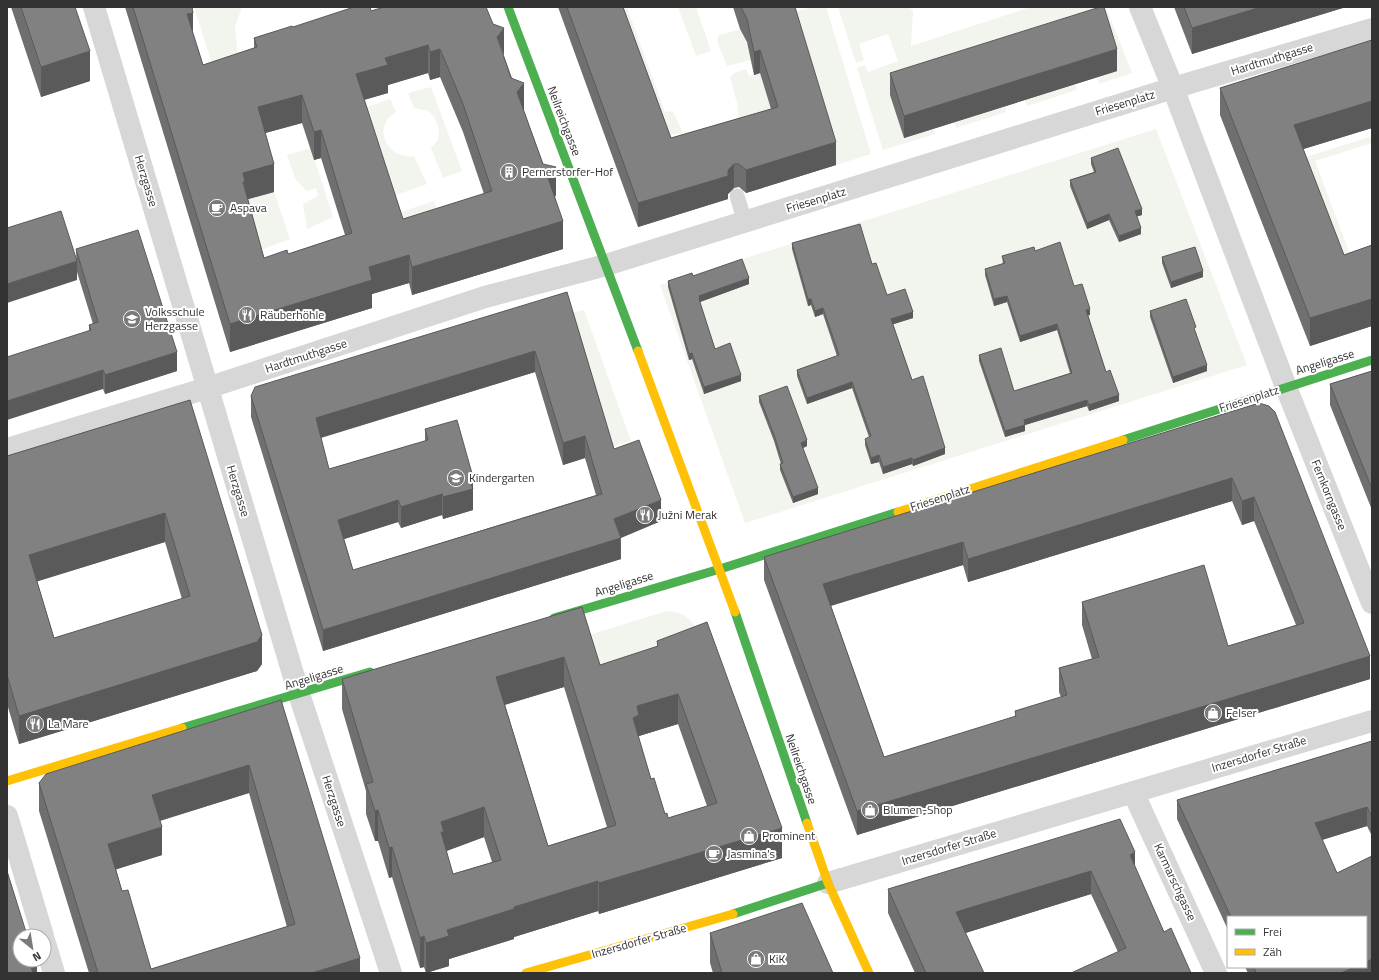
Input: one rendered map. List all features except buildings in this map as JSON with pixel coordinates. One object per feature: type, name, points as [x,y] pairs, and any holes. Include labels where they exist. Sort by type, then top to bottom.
[{"type":"street","name":"Herzgasse","points":[[94,7],[298,694],[391,973]]},
{"type":"street","name":"Neilreichgasse","points":[[508,7],[606,265]]},
{"type":"street","points":[[1140,7],[1173,88]]},
{"type":"street","name":"Hardtmuthgasse","points":[[1173,88],[1372,29]]},
{"type":"street","name":"Friesenplatz","points":[[606,265],[1173,88],[1286,387],[720,569]]},
{"type":"street","name":"Hardtmuthgasse","points":[[7,450],[207,388],[485,297],[606,265]]},
{"type":"street","points":[[606,265],[720,569]]},
{"type":"street","name":"Angeligasse","points":[[1286,387],[1372,360]]},
{"type":"street","name":"Fernkorngasse","points":[[1286,387],[1372,603]]},
{"type":"street","name":"Neilreichgasse","points":[[720,569],[828,883],[869,973]]},
{"type":"street","name":"Angeligasse","points":[[544,621],[720,569]]},
{"type":"street","name":"Angeligasse","points":[[7,781],[383,669]]},
{"type":"street","name":"Inzersdorfer Straße","points":[[526,973],[738,912],[828,883],[1372,721]]},
{"type":"street","name":"Karmarschgasse","points":[[1134,792],[1216,973]]},
{"type":"street","points":[[7,816],[41,928]]},
{"type":"lane","points":[[737,196],[745,222]]},
{"type":"shaded area","points":[[194,7],[242,7],[235,27],[238,55],[212,64]]},
{"type":"shaded area","points":[[615,7],[627,7],[665,112],[673,111],[683,133],[662,136]]},
{"type":"shaded area","points":[[678,7],[696,7],[711,51],[696,56]]},
{"type":"shaded area","points":[[812,7],[826,7],[871,154],[836,165],[789,14]]},
{"type":"shaded area","points":[[838,7],[909,7],[913,11],[911,46],[1031,7],[1106,7],[1132,73],[1099,84],[1097,78],[1117,71],[904,138],[934,129],[935,134],[883,150],[857,68],[865,65],[868,72],[898,61],[888,34],[859,44],[864,60],[856,63]]},
{"type":"shaded area","points":[[746,28],[756,59],[727,66],[717,41],[719,35]]},
{"type":"shaded area","points":[[746,69],[749,76],[760,73],[775,122],[739,125],[737,103],[730,77],[734,73]]},
{"type":"shaded area","points":[[1075,84],[1077,90],[1027,106],[1025,100]]},
{"type":"shaded area","points":[[431,87],[462,171],[443,178],[431,148],[438,140],[439,130],[436,120],[429,111],[414,108],[408,93]]},
{"type":"shaded area","points":[[390,99],[396,112],[388,119],[384,126],[386,141],[390,148],[396,153],[404,156],[414,156],[427,184],[393,196],[364,108]]},
{"type":"shaded area","points":[[1005,107],[1006,112],[956,128],[954,122]]},
{"type":"shaded area","points":[[1156,129],[1247,365],[745,523],[660,285]]},
{"type":"shaded area","points":[[1372,136],[1372,143],[1315,161],[1354,265],[1348,267],[1306,157]]},
{"type":"shaded area","points":[[311,148],[333,217],[307,229],[303,204],[318,196],[316,188],[306,191],[295,178],[287,155]]},
{"type":"shaded area","points":[[274,192],[290,239],[251,254],[243,201]]},
{"type":"shaded area","points":[[434,201],[441,217],[404,230],[398,213]]},
{"type":"shaded area","points":[[584,310],[631,441],[608,448],[567,314]]},
{"type":"shaded area","points":[[667,611],[683,615],[691,621],[701,635],[592,698],[582,637]]},
{"type":"traffic: fast","points":[[508,7],[638,351]]},
{"type":"traffic: fast","points":[[1123,440],[1372,360]]},
{"type":"traffic: fast","points":[[554,618],[720,569],[898,512]]},
{"type":"traffic: fast","points":[[735,612],[807,823]]},
{"type":"traffic: fast","points":[[182,728],[370,672]]},
{"type":"traffic: fast","points":[[733,914],[828,883]]},
{"type":"traffic: slow","points":[[638,351],[735,612]]},
{"type":"traffic: slow","points":[[898,512],[1123,440]]},
{"type":"traffic: slow","points":[[7,781],[182,728]]},
{"type":"traffic: slow","points":[[807,823],[828,883],[869,973]]},
{"type":"traffic: slow","points":[[526,973],[733,914]]},
{"type":"place","name":"Pernerstorfer-Hof","points":[[509,172]]},
{"type":"place","name":"Aspava","points":[[217,208]]},
{"type":"place","name":"Räuberhöhle","points":[[247,315]]},
{"type":"place","name":"Volksschule Herzgasse","points":[[132,319]]},
{"type":"place","name":"Kindergarten","points":[[456,478]]},
{"type":"place","name":"Južni Merak","points":[[645,515]]},
{"type":"place","name":"Felser","points":[[1213,713]]},
{"type":"place","name":"La Mare","points":[[35,724]]},
{"type":"place","name":"Blumen-Shop","points":[[870,810]]},
{"type":"place","name":"Prominent","points":[[749,836]]},
{"type":"place","name":"Jasmina's","points":[[714,854]]},
{"type":"place","name":"KiK","points":[[756,959]]}]
